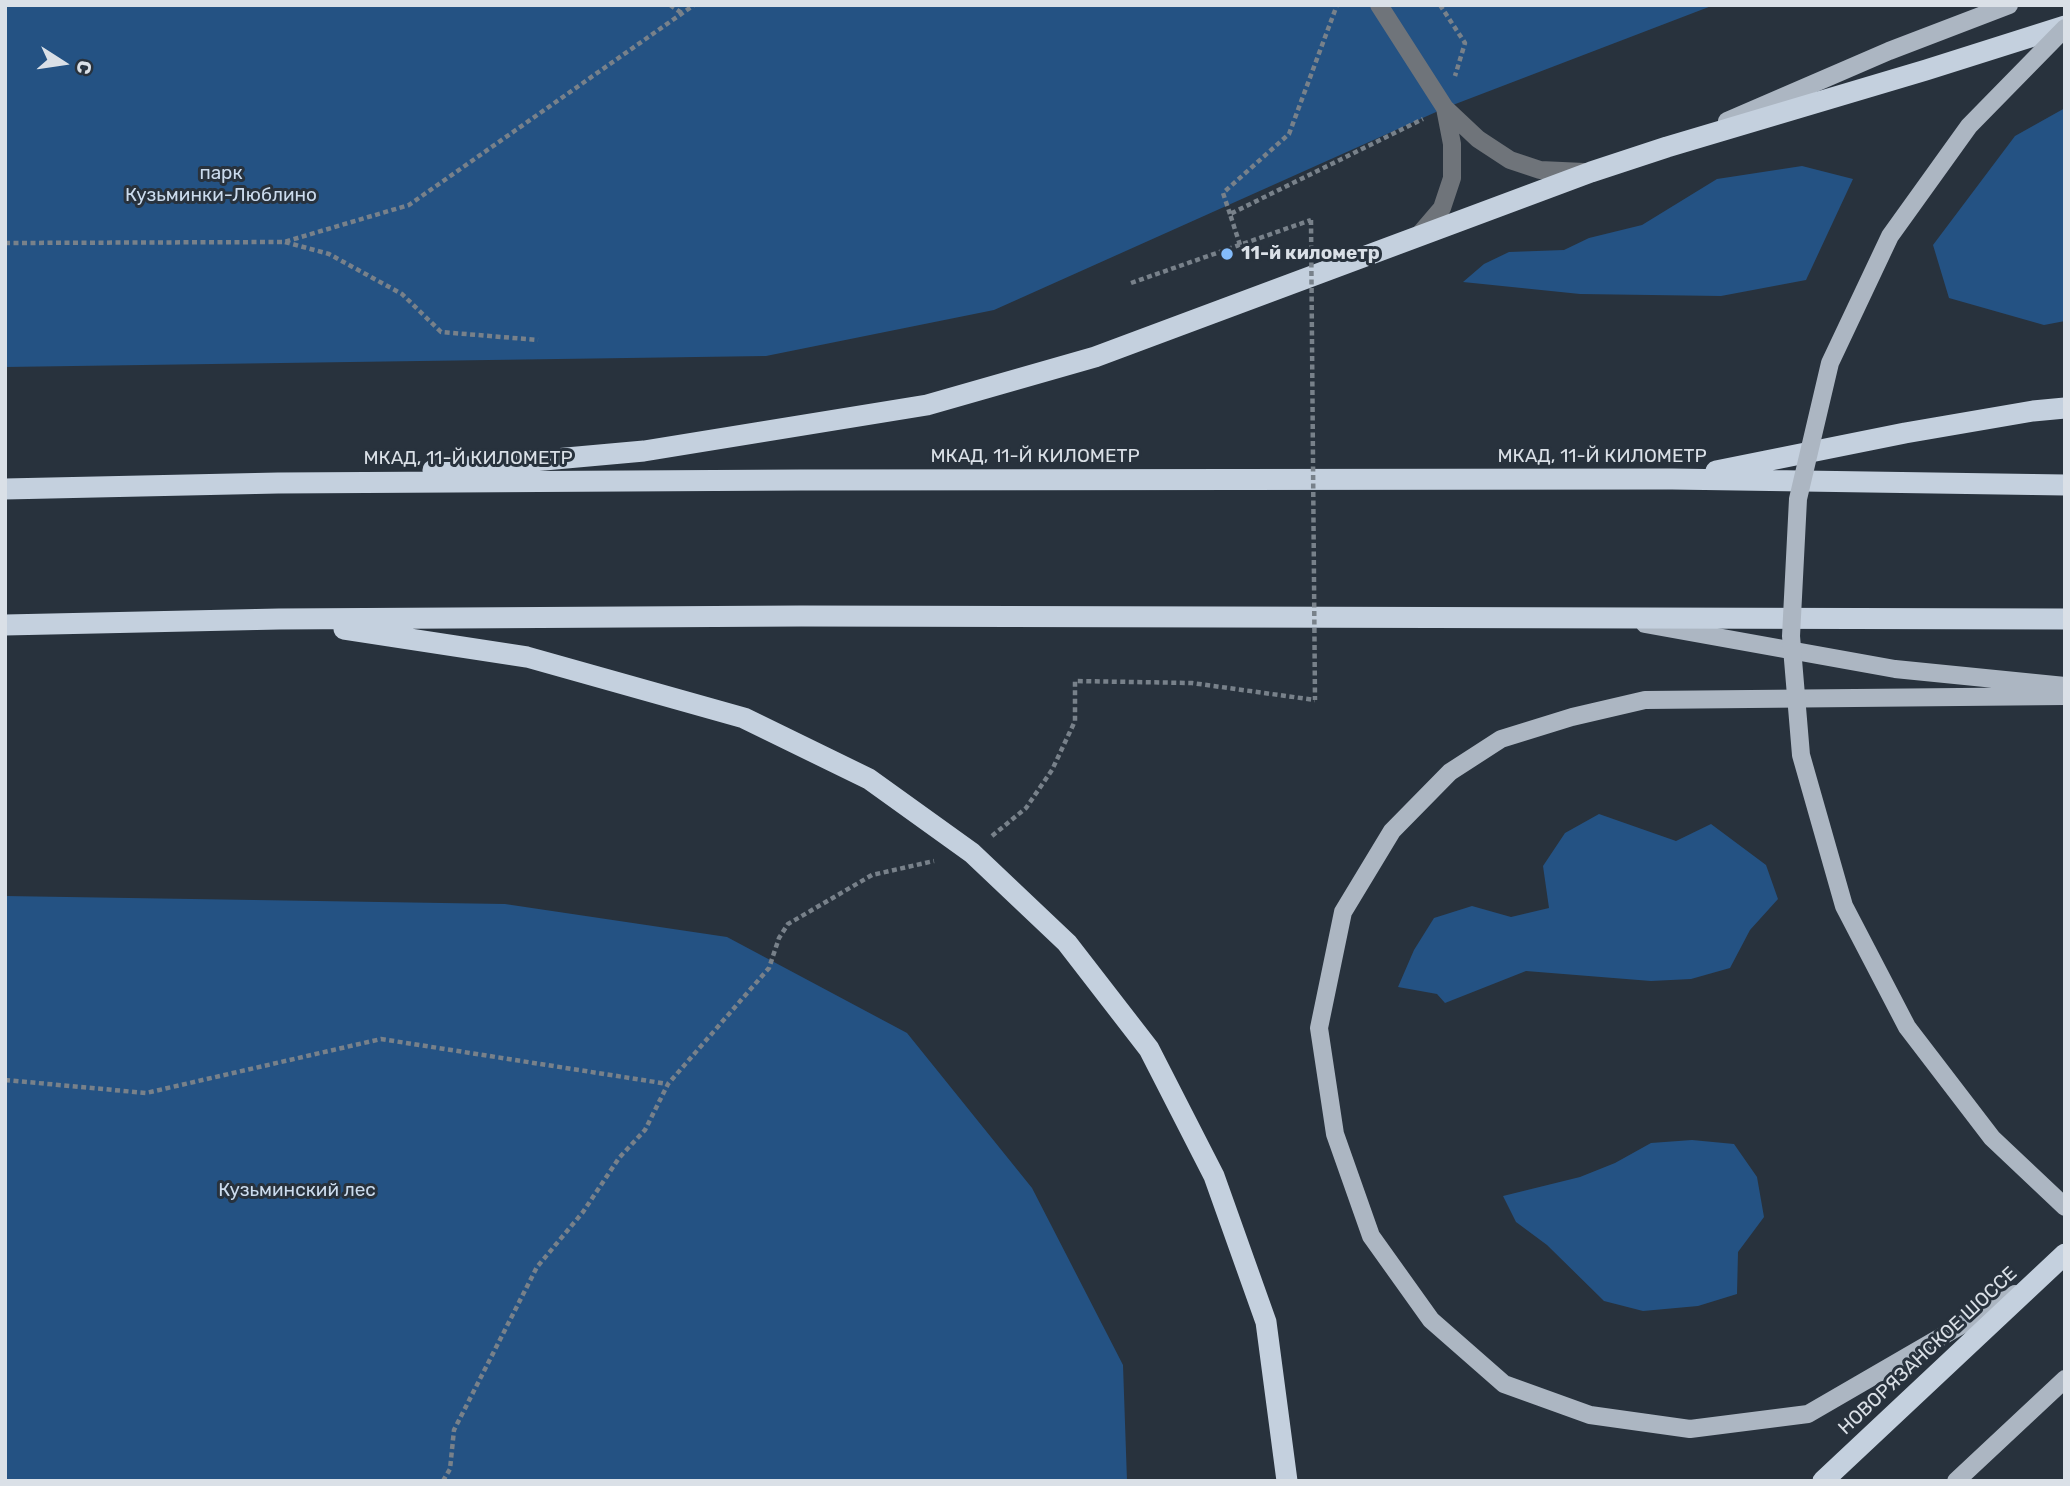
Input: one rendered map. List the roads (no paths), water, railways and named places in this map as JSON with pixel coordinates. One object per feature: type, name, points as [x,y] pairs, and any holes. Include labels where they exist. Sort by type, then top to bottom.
[{"type":"highway","points":[[278,483],[644,452],[927,405],[1094,357],[1591,172],[2065,27]]},
{"type":"highway","points":[[1672,479],[1905,433],[2065,408]]},
{"type":"highway","name":"МКАД, 11-Й КИЛОМЕТР","points":[[5,489],[278,483],[801,480],[1672,479],[2065,485]]},
{"type":"highway","points":[[5,625],[279,619],[801,615],[2065,619]]},
{"type":"highway","points":[[279,619],[527,657],[744,719],[869,779],[972,853],[1067,943],[1149,1049],[1208,1165],[1266,1322],[1287,1481]]},
{"type":"highway","name":"НОВОРЯЗАНСКОЕ ШОССЕ","points":[[1823,1481],[2065,1254]]},
{"type":"main road","points":[[1667,147],[1889,51],[2009,5]]},
{"type":"main road","points":[[2065,27],[1969,127],[1890,236],[1830,363],[1798,499],[1791,636],[1801,755],[1844,906],[1907,1027],[1992,1138],[2065,1207]]},
{"type":"main road","points":[[1614,619],[1895,669],[2065,686]]},
{"type":"main road","points":[[2036,1281],[1808,1414],[1690,1429],[1590,1415],[1504,1384],[1431,1320],[1371,1236],[1335,1134],[1319,1028],[1343,912],[1392,831],[1450,772],[1501,739],[1572,717],[1645,700],[2065,696]]},
{"type":"main road","points":[[1956,1481],[2065,1380]]},
{"type":"lane","points":[[1378,5],[1445,108],[1478,139],[1510,160],[1540,170],[1591,172]]},
{"type":"lane","points":[[1417,237],[1442,208],[1452,178],[1452,144],[1445,108]]},
{"type":"place","name":"11-й километр","points":[[1227,254]]},
{"type":"park label","name":"парк Кузьминки-Люблино","points":[[221,185]]},
{"type":"park label","name":"Кузьминский лес","points":[[297,1191]]}]
